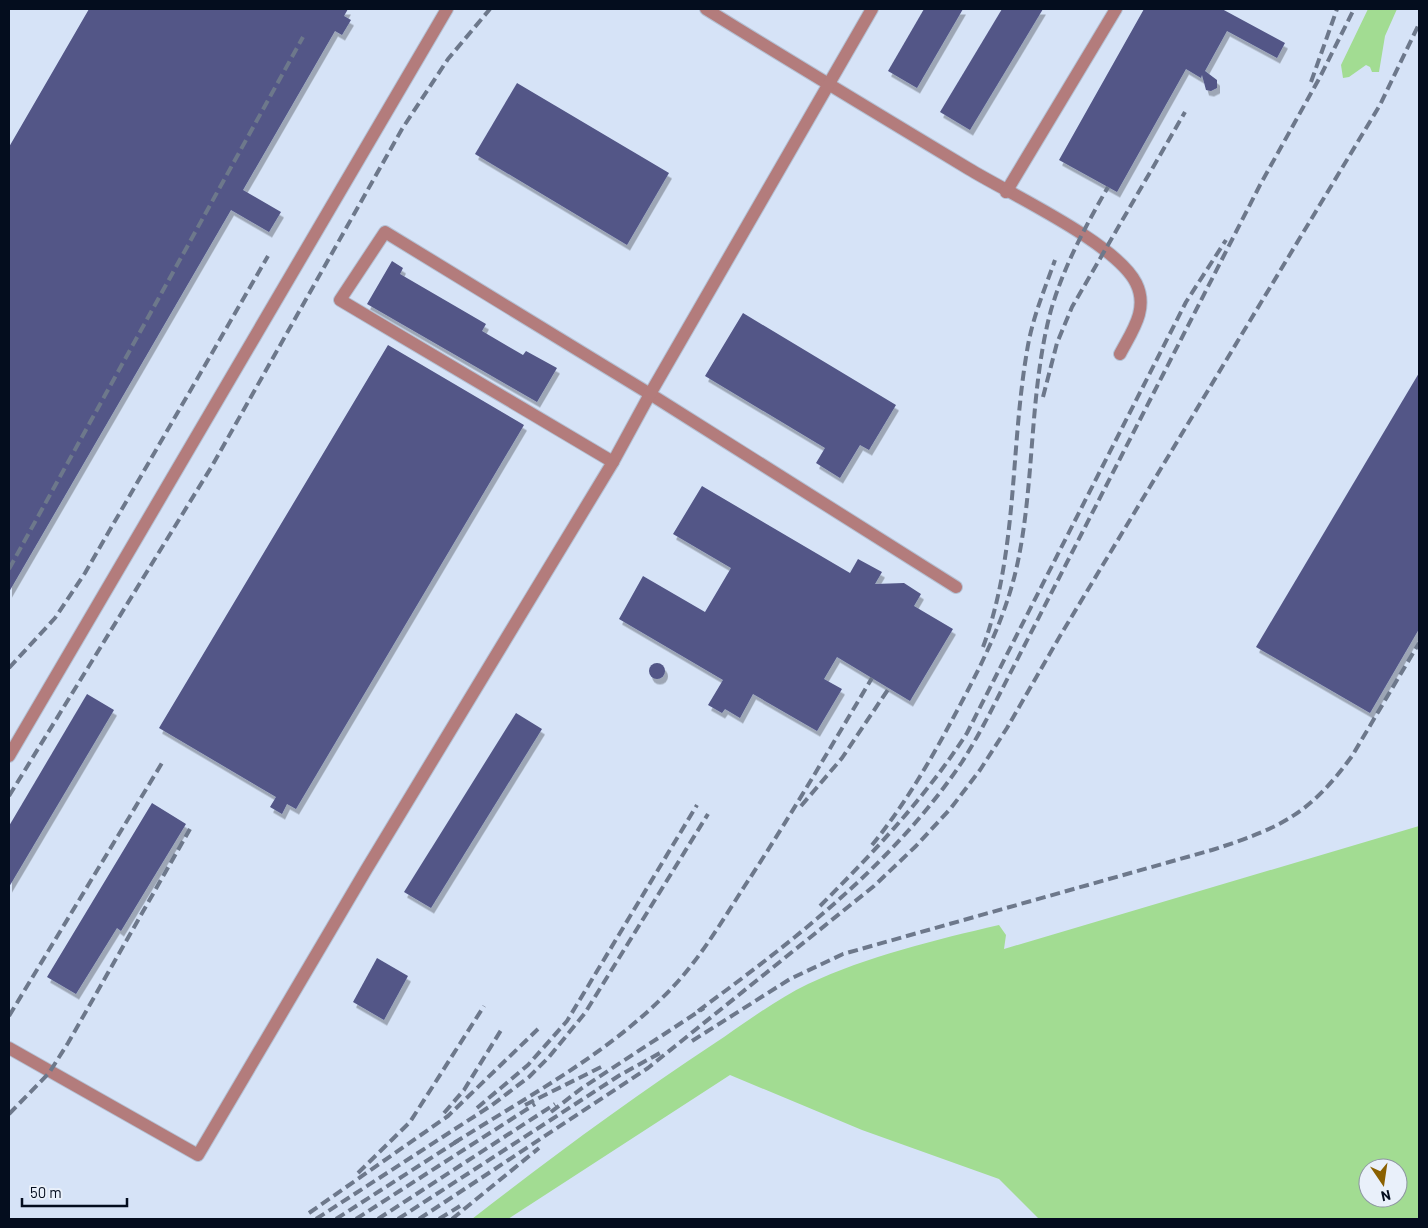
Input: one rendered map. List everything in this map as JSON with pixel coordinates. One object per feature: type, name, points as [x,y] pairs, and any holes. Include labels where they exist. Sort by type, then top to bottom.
[{"type":"lane","points":[[9,756],[447,9]]},
{"type":"lane","points":[[706,9],[1006,192],[1082,234],[1117,258],[1128,270],[1138,288],[1141,311],[1120,354]]},
{"type":"lane","points":[[9,1048],[198,1155],[366,870],[613,462],[650,394],[872,9]]},
{"type":"lane","points":[[1006,192],[1116,9]]},
{"type":"lane","points":[[613,462],[340,300],[385,232],[650,394],[956,587]]},
{"type":"green space","points":[[1368,9],[1397,9],[1385,36],[1379,72],[1372,72],[1370,67],[1366,65],[1349,77],[1343,78],[1341,65]]},
{"type":"green space","points":[[1419,826],[1419,1219],[1039,1219],[999,1179],[862,1130],[730,1075],[508,1219],[472,1219],[561,1151],[653,1085],[772,1004],[796,990],[854,965],[926,943],[999,925],[1006,935],[1004,949]]},
{"type":"building","points":[[89,9],[348,9],[344,16],[351,20],[342,35],[335,31],[243,190],[281,212],[269,232],[231,210],[9,592],[9,147]]},
{"type":"building","points":[[924,9],[963,9],[917,88],[888,71]]},
{"type":"building","points":[[1002,9],[1043,9],[970,130],[940,112]]},
{"type":"building","points":[[1144,9],[1222,9],[1285,43],[1277,58],[1227,31],[1205,71],[1217,80],[1217,88],[1211,91],[1206,90],[1202,75],[1201,78],[1186,69],[1117,192],[1059,160]]},
{"type":"building","points":[[517,83],[669,173],[627,245],[475,154]]},
{"type":"building","points":[[392,261],[403,268],[400,274],[486,324],[482,331],[523,355],[526,351],[557,368],[537,402],[367,304]]},
{"type":"building","points":[[743,313],[896,405],[869,450],[860,445],[840,478],[816,463],[825,448],[705,376]]},
{"type":"building","points":[[388,345],[524,425],[296,809],[287,804],[282,814],[270,807],[276,797],[159,728]]},
{"type":"building","points":[[1419,373],[1419,629],[1370,713],[1256,647]]},
{"type":"building","points":[[702,486],[850,573],[858,559],[882,572],[875,584],[904,583],[921,594],[914,606],[953,629],[910,701],[837,657],[824,679],[842,689],[817,731],[753,694],[740,718],[725,709],[722,713],[708,705],[723,680],[619,619],[643,576],[705,612],[731,568],[673,534]]},
{"type":"building","points":[[657,663],[663,665],[665,671],[663,677],[657,679],[651,677],[649,671],[651,665]]},
{"type":"building","points":[[87,694],[114,710],[9,887],[9,826]]},
{"type":"building","points":[[516,713],[542,729],[431,908],[404,892]]},
{"type":"building","points":[[152,803],[186,824],[121,931],[117,928],[76,994],[47,977]]},
{"type":"building","points":[[377,958],[408,976],[384,1020],[353,1002]]},
{"type":"railway","points":[[9,796],[212,466],[402,129],[448,59],[490,9]]},
{"type":"railway","points":[[1311,82],[1337,9]]},
{"type":"railway","points":[[698,1011],[771,956],[841,898],[906,834],[962,762],[987,718],[1260,185],[1320,77],[1354,9]]},
{"type":"railway","points":[[419,1219],[648,1068],[874,886],[916,846],[951,808],[980,770],[1007,728],[1060,636],[1380,105],[1419,24]]},
{"type":"railway","points":[[9,569],[303,37]]},
{"type":"railway","points":[[1043,397],[1057,343],[1072,307],[1185,112]]},
{"type":"railway","points":[[872,845],[919,778],[959,707],[994,636],[1008,600],[1018,561],[1023,530],[1039,372],[1051,310],[1062,278],[1076,247],[1108,187]]},
{"type":"railway","points":[[820,906],[898,824],[934,780],[967,733],[1186,302],[1226,240]]},
{"type":"railway","points":[[9,668],[55,618],[85,573],[268,256]]},
{"type":"railway","points":[[983,647],[994,611],[1008,538],[1022,388],[1029,339],[1055,260]]},
{"type":"railway","points":[[692,1041],[790,979],[843,954],[1212,850],[1275,826],[1307,806],[1322,792],[1352,756],[1419,643]]},
{"type":"railway","points":[[454,1143],[587,1059],[638,1020],[673,987],[706,946],[761,861],[872,678]]},
{"type":"railway","points":[[801,806],[842,758],[889,688]]},
{"type":"railway","points":[[9,1016],[162,763]]},
{"type":"railway","points":[[477,1108],[528,1065],[567,1021],[697,805]]},
{"type":"railway","points":[[316,1219],[492,1105],[529,1077],[549,1057],[585,1013],[708,814]]},
{"type":"railway","points":[[9,1114],[49,1073],[190,829]]},
{"type":"railway","points":[[358,1173],[410,1122],[484,1006]]},
{"type":"railway","points":[[551,1112],[582,1088],[704,1008]]},
{"type":"railway","points":[[444,1113],[464,1090],[503,1027]]},
{"type":"railway","points":[[309,1213],[448,1116],[538,1029]]},
{"type":"railway","points":[[398,1219],[620,1075],[660,1053]]},
{"type":"railway","points":[[525,1105],[605,1065]]},
{"type":"railway","points":[[356,1219],[535,1104]]},
{"type":"railway","points":[[378,1219],[555,1104]]},
{"type":"railway","points":[[336,1219],[459,1140]]},
{"type":"railway","points":[[452,1219],[539,1148]]},
{"type":"railway","points":[[439,1219],[460,1206]]}]
